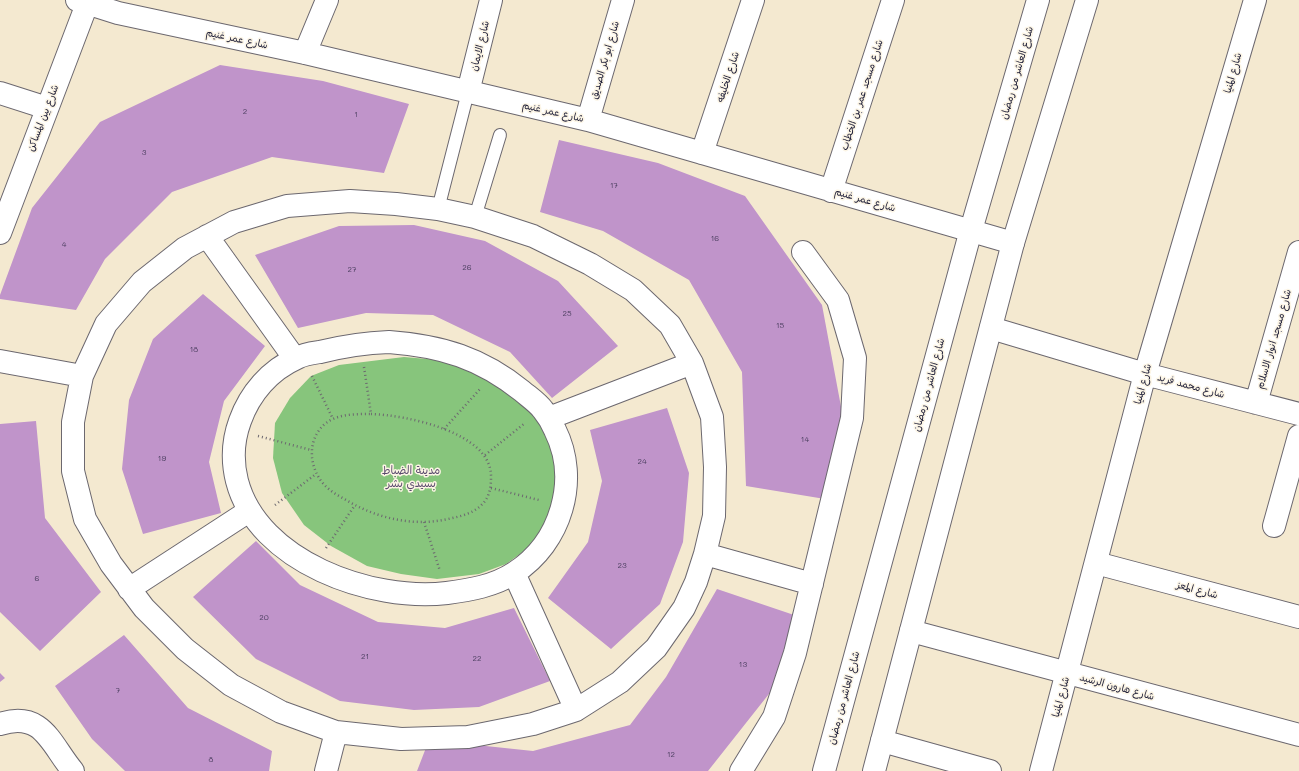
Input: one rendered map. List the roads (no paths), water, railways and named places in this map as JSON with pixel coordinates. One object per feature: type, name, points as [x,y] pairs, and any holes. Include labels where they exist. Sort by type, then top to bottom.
[{"type":"street","points":[[305,53],[327,0]]},
{"type":"street","name":"شارع الايمان","points":[[468,92],[491,0]]},
{"type":"street","name":"شارع ابو بكر الصديق","points":[[588,120],[623,0]]},
{"type":"street","name":"شارع الخليفه","points":[[702,153],[753,0]]},
{"type":"street","name":"شارع مسجد عمر بن الخطاب","points":[[831,191],[893,0]]},
{"type":"street","name":"شارع العاشر من رمضان","points":[[824,771],[970,230],[1038,0]]},
{"type":"street","points":[[874,771],[1013,243],[1087,0]]},
{"type":"street","name":"شارع المنيا","points":[[1041,771],[1145,374],[1255,0]]},
{"type":"street","name":"شارع عمر غنيم","points":[[82,2],[118,13],[305,53],[588,120],[1013,243]]},
{"type":"street","name":"شارع بين المساكن","points":[[1,228],[47,108],[82,2]]},
{"type":"street","points":[[0,94],[47,108]]},
{"type":"street","points":[[350,201],[438,209],[475,217],[533,236],[590,264],[633,290],[670,325],[692,363],[712,417],[715,467],[714,516],[705,554],[696,582],[684,608],[656,648],[620,682],[576,710],[533,724],[468,737],[401,739],[336,732],[281,712],[231,685],[185,649],[144,608],[110,564],[85,519],[73,471],[73,422],[82,376],[106,324],[142,282],[185,248],[234,222],[287,206],[350,201]]},
{"type":"street","points":[[207,236],[298,357]]},
{"type":"street","points":[[742,771],[774,717],[795,653],[852,418],[855,358],[838,300],[803,252]]},
{"type":"street","name":"شارع مسجد انوار الاسلام","points":[[1256,403],[1299,252]]},
{"type":"street","name":"شارع محمد فريد","points":[[991,328],[1145,374],[1299,414]]},
{"type":"street","points":[[389,342],[417,344],[444,350],[471,360],[496,372],[512,383],[546,414],[559,438],[565,460],[566,483],[563,505],[553,532],[536,555],[514,573],[493,584],[448,593],[408,594],[388,592],[350,582],[331,575],[313,566],[281,544],[252,515],[240,492],[235,472],[234,451],[236,430],[245,408],[257,388],[274,371],[298,357],[361,344],[389,342]]},
{"type":"street","points":[[0,361],[82,376]]},
{"type":"street","points":[[546,414],[692,363]]},
{"type":"street","points":[[1274,526],[1290,504],[1299,436]]},
{"type":"street","points":[[129,589],[252,515]]},
{"type":"street","points":[[705,554],[812,584]]},
{"type":"street","name":"شارع المعز","points":[[1096,563],[1299,617]]},
{"type":"street","points":[[514,573],[576,710]]},
{"type":"street","name":"شارع هارون الرشيد","points":[[911,632],[1299,735]]},
{"type":"street","points":[[0,724],[10,720],[26,721],[39,727],[50,738],[74,771]]},
{"type":"street","points":[[326,771],[336,732]]},
{"type":"street","points":[[882,741],[990,771]]},
{"type":"lane","points":[[438,209],[468,92]]},
{"type":"lane","points":[[475,217],[500,135]]},
{"type":"district","name":"مدينة الضباط بسيدي بشر","points":[[411,477]]}]
